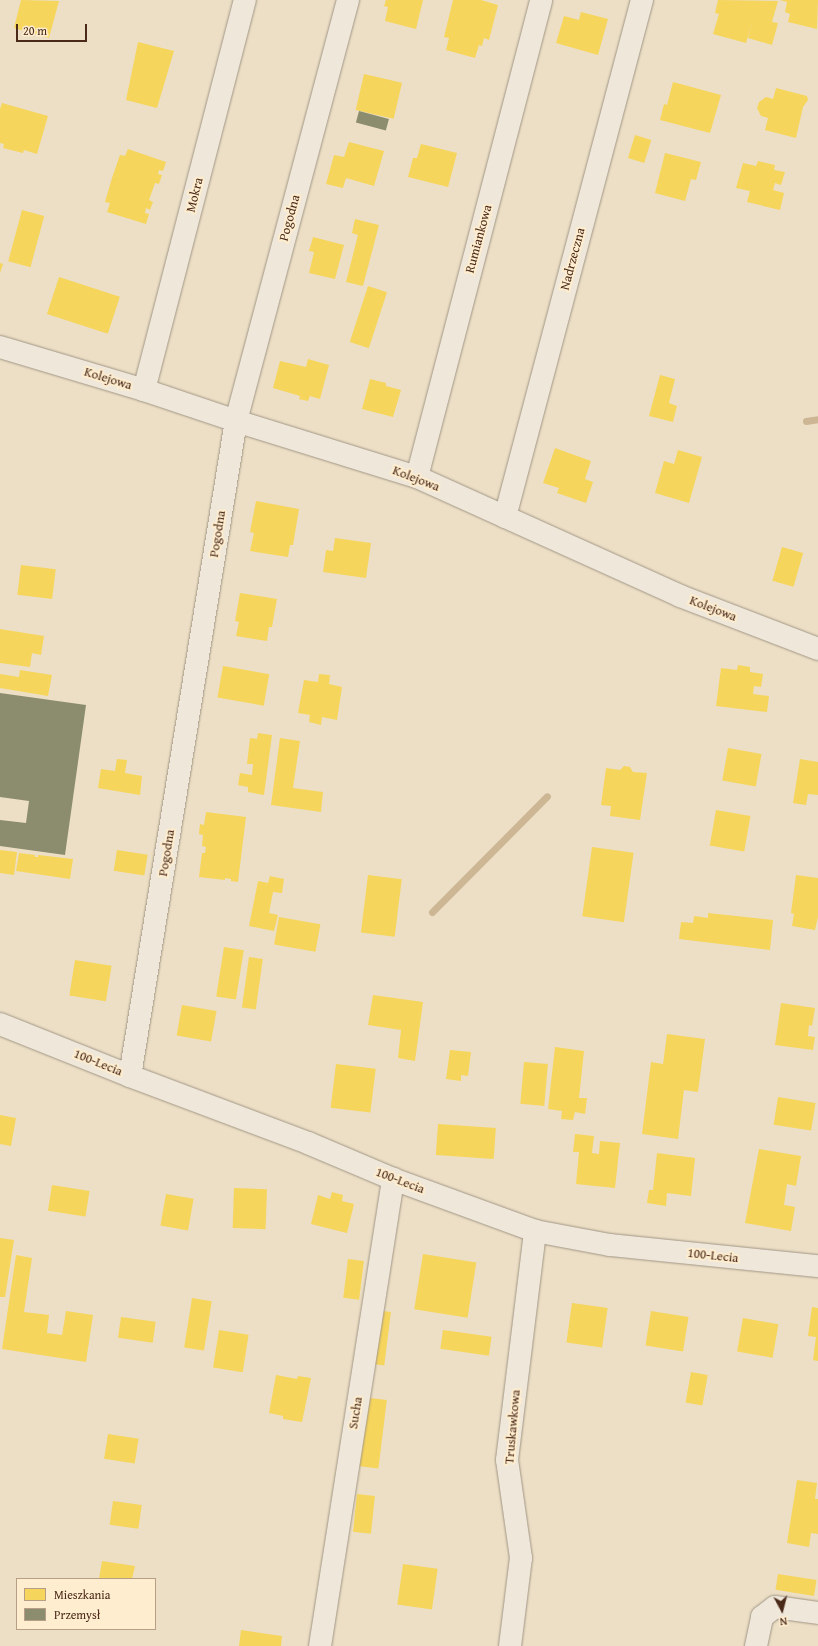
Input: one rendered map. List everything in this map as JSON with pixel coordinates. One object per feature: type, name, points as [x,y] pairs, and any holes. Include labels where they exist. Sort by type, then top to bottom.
[{"type":"street","name":"Mokra","points":[[144,390],[245,0]]},
{"type":"street","name":"Pogodna","points":[[130,1076],[236,421],[348,0]]},
{"type":"street","name":"Rumiankowa","points":[[417,477],[541,0]]},
{"type":"street","name":"Nadrzeczna","points":[[505,517],[642,0]]},
{"type":"street","name":"Kolejowa","points":[[0,347],[144,390],[236,421],[417,477],[680,596],[818,649]]},
{"type":"street","name":"100-Lecia","points":[[0,1024],[130,1076],[308,1143],[393,1179],[535,1231],[610,1245],[818,1266]]},
{"type":"street","name":"Sucha","points":[[320,1646],[393,1179]]},
{"type":"street","name":"Truskawkowa","points":[[510,1646],[520,1558],[507,1460],[535,1231]]},
{"type":"street","points":[[756,1646],[762,1617],[775,1607],[818,1613]]},
{"type":"building: Mieszkania","points":[[21,0],[59,1],[49,38],[14,28]]},
{"type":"building: Mieszkania","points":[[386,0],[423,0],[416,29],[385,21],[388,7],[384,6]]},
{"type":"building: Mieszkania","points":[[453,0],[481,0],[498,5],[489,40],[484,38],[482,46],[479,45],[475,58],[446,50],[449,38],[444,37]]},
{"type":"building: Mieszkania","points":[[718,0],[778,1],[772,22],[778,23],[772,45],[748,38],[752,23],[746,43],[713,34],[719,14],[715,13]]},
{"type":"building: Mieszkania","points":[[780,0],[818,0],[817,29],[788,22],[790,14],[785,12],[787,2]]},
{"type":"building: Mieszkania","points":[[581,12],[608,19],[598,55],[556,43],[564,16],[579,20]]},
{"type":"building: Mieszkania","points":[[138,42],[174,51],[157,108],[126,100]]},
{"type":"building: Mieszkania","points":[[364,74],[402,83],[394,119],[356,110]]},
{"type":"building: Mieszkania","points":[[673,82],[721,95],[710,133],[660,120],[664,104],[667,105]]},
{"type":"building: Mieszkania","points":[[776,88],[807,96],[808,100],[803,107],[796,138],[765,130],[768,118],[761,116],[757,108],[759,102],[766,97],[773,99]]},
{"type":"building: Mieszkania","points":[[2,103],[48,116],[37,154],[24,150],[23,153],[3,148],[4,144],[0,143],[0,109]]},
{"type":"building: Mieszkania","points":[[635,135],[651,140],[644,163],[628,158]]},
{"type":"building: Mieszkania","points":[[349,142],[384,151],[374,186],[346,178],[343,188],[326,184],[334,155],[344,157]]},
{"type":"building: Mieszkania","points":[[421,144],[457,153],[448,187],[408,177],[413,158],[417,158]]},
{"type":"building: Mieszkania","points":[[128,149],[166,162],[163,171],[159,170],[158,174],[162,175],[159,184],[155,183],[149,200],[153,202],[150,210],[146,208],[145,213],[149,214],[146,224],[107,212],[110,203],[105,202],[112,178],[120,155],[125,156]]},
{"type":"building: Mieszkania","points":[[665,153],[701,162],[696,180],[691,179],[685,201],[655,193]]},
{"type":"building: Mieszkania","points":[[758,161],[775,165],[774,170],[785,172],[781,185],[775,183],[773,190],[784,193],[780,210],[747,202],[750,191],[736,188],[743,163],[756,166]]},
{"type":"building: Mieszkania","points":[[22,210],[44,216],[30,267],[8,261]]},
{"type":"building: Mieszkania","points":[[355,219],[379,225],[363,286],[346,282],[358,235],[352,233]]},
{"type":"building: Mieszkania","points":[[313,237],[344,245],[335,279],[309,273],[314,252],[309,251]]},
{"type":"building: Mieszkania","points":[[0,263],[3,264],[0,273]]},
{"type":"building: Mieszkania","points":[[59,277],[120,297],[108,334],[47,314]]},
{"type":"building: Mieszkania","points":[[368,286],[387,292],[369,348],[350,342]]},
{"type":"building: Mieszkania","points":[[308,359],[329,365],[320,399],[310,396],[308,401],[299,399],[300,396],[273,388],[280,361],[306,367]]},
{"type":"building: Mieszkania","points":[[660,375],[675,379],[669,403],[677,406],[673,422],[649,416]]},
{"type":"building: Mieszkania","points":[[370,379],[386,383],[386,386],[401,390],[393,417],[362,409]]},
{"type":"building: Mieszkania","points":[[555,448],[591,461],[585,479],[593,482],[586,503],[557,493],[559,488],[543,483]]},
{"type":"building: Mieszkania","points":[[678,450],[702,457],[689,503],[655,493],[664,461],[674,464]]},
{"type":"building: Mieszkania","points":[[256,501],[299,509],[293,545],[290,545],[288,557],[250,551],[254,533],[250,532]]},
{"type":"building: Mieszkania","points":[[335,538],[371,543],[366,578],[323,572],[326,550],[333,551]]},
{"type":"building: Mieszkania","points":[[782,547],[803,553],[794,587],[772,581]]},
{"type":"building: Mieszkania","points":[[21,565],[56,569],[52,599],[17,595]]},
{"type":"building: Mieszkania","points":[[240,593],[277,599],[272,627],[269,627],[267,641],[236,636],[239,622],[235,621]]},
{"type":"building: Mieszkania","points":[[0,629],[44,636],[41,655],[32,653],[30,667],[0,663]]},
{"type":"building: Mieszkania","points":[[738,665],[750,667],[750,672],[763,674],[761,687],[754,686],[753,694],[769,696],[767,712],[716,706],[721,668],[737,670]]},
{"type":"building: Mieszkania","points":[[223,666],[269,674],[264,706],[217,698]]},
{"type":"building: Mieszkania","points":[[20,670],[52,675],[48,696],[0,688],[0,674],[19,677]]},
{"type":"building: Mieszkania","points":[[319,674],[330,675],[329,684],[342,687],[337,720],[322,717],[321,725],[309,722],[310,715],[298,713],[304,680],[318,682]]},
{"type":"building: Mieszkania","points":[[258,733],[272,735],[264,795],[248,792],[248,787],[238,785],[240,773],[252,775],[253,764],[247,764],[250,738],[257,739]]},
{"type":"building: Mieszkania","points":[[280,738],[300,741],[293,788],[323,792],[321,812],[271,805]]},
{"type":"building: Mieszkania","points":[[728,748],[761,754],[756,786],[722,780]]},
{"type":"building: Mieszkania","points":[[117,759],[127,760],[125,773],[142,776],[140,795],[98,788],[101,769],[115,771]]},
{"type":"building: Mieszkania","points":[[800,759],[818,762],[818,795],[808,794],[806,805],[793,803]]},
{"type":"building: Mieszkania","points":[[624,766],[630,767],[633,772],[647,773],[640,820],[610,816],[611,806],[601,805],[606,768],[620,770]]},
{"type":"building: Mieszkania","points":[[716,810],[750,816],[744,852],[710,845]]},
{"type":"building: Mieszkania","points":[[206,812],[246,817],[238,882],[225,878],[225,880],[199,877],[202,853],[205,853],[206,847],[202,846],[203,835],[199,834],[200,824],[204,825]]},
{"type":"building: Mieszkania","points":[[592,847],[634,853],[624,922],[582,916]]},
{"type":"building: Mieszkania","points":[[0,850],[17,852],[14,875],[0,873]]},
{"type":"building: Mieszkania","points":[[117,850],[148,855],[144,876],[114,871]]},
{"type":"building: Mieszkania","points":[[19,853],[35,855],[35,857],[38,857],[38,855],[73,859],[70,879],[16,871]]},
{"type":"building: Mieszkania","points":[[368,875],[402,879],[395,937],[361,933]]},
{"type":"building: Mieszkania","points":[[796,875],[818,878],[818,917],[815,930],[792,926],[794,914],[791,913]]},
{"type":"building: Mieszkania","points":[[270,876],[284,879],[282,893],[273,892],[269,913],[278,915],[274,931],[249,926],[258,881],[268,883]]},
{"type":"building: Mieszkania","points":[[708,913],[773,920],[770,950],[679,939],[681,922],[693,923],[694,916],[708,918]]},
{"type":"building: Mieszkania","points":[[279,917],[320,924],[315,952],[274,945]]},
{"type":"building: Mieszkania","points":[[224,947],[244,950],[236,1000],[216,996]]},
{"type":"building: Mieszkania","points":[[249,957],[263,959],[256,1009],[242,1008]]},
{"type":"building: Mieszkania","points":[[75,960],[112,966],[106,1001],[69,996]]},
{"type":"building: Mieszkania","points":[[373,995],[423,1002],[415,1061],[398,1058],[401,1030],[368,1025]]},
{"type":"building: Mieszkania","points":[[781,1003],[815,1008],[812,1026],[809,1025],[808,1036],[815,1037],[813,1050],[775,1045]]},
{"type":"building: Mieszkania","points":[[182,1005],[216,1011],[211,1042],[177,1036]]},
{"type":"building: Mieszkania","points":[[667,1034],[705,1039],[698,1092],[684,1090],[678,1139],[642,1134],[651,1062],[663,1064]]},
{"type":"building: Mieszkania","points":[[555,1047],[584,1051],[579,1098],[587,1098],[585,1114],[575,1112],[573,1120],[561,1119],[562,1111],[548,1109]]},
{"type":"building: Mieszkania","points":[[450,1050],[471,1052],[468,1076],[461,1075],[461,1081],[446,1079]]},
{"type":"building: Mieszkania","points":[[524,1062],[548,1064],[544,1106],[520,1104]]},
{"type":"building: Mieszkania","points":[[336,1064],[376,1069],[370,1113],[331,1108]]},
{"type":"building: Mieszkania","points":[[778,1097],[816,1103],[811,1131],[774,1125]]},
{"type":"building: Mieszkania","points":[[0,1115],[16,1118],[11,1146],[0,1144]]},
{"type":"building: Mieszkania","points":[[438,1124],[496,1128],[494,1159],[436,1155]]},
{"type":"building: Mieszkania","points":[[575,1134],[594,1136],[592,1153],[599,1154],[600,1141],[620,1143],[615,1188],[576,1184],[579,1152],[573,1152]]},
{"type":"building: Mieszkania","points":[[759,1149],[801,1156],[796,1186],[787,1184],[784,1205],[795,1207],[791,1231],[745,1223]]},
{"type":"building: Mieszkania","points":[[657,1153],[695,1158],[691,1196],[667,1193],[666,1206],[647,1203],[649,1190],[653,1190]]},
{"type":"building: Mieszkania","points":[[52,1185],[90,1191],[85,1217],[48,1211]]},
{"type":"building: Mieszkania","points":[[234,1188],[267,1189],[266,1229],[233,1228]]},
{"type":"building: Mieszkania","points":[[332,1192],[343,1195],[342,1201],[354,1204],[347,1233],[311,1224],[318,1195],[330,1199]]},
{"type":"building: Mieszkania","points":[[166,1194],[194,1199],[188,1230],[160,1226]]},
{"type":"building: Mieszkania","points":[[0,1238],[14,1240],[5,1297],[0,1297]]},
{"type":"building: Mieszkania","points":[[423,1254],[476,1262],[468,1318],[414,1309]]},
{"type":"building: Mieszkania","points":[[16,1255],[32,1258],[24,1312],[49,1315],[47,1333],[62,1335],[66,1311],[93,1315],[86,1362],[2,1349]]},
{"type":"building: Mieszkania","points":[[348,1259],[364,1261],[359,1300],[343,1298]]},
{"type":"building: Mieszkania","points":[[192,1298],[212,1301],[204,1351],[184,1347]]},
{"type":"building: Mieszkania","points":[[572,1303],[608,1308],[602,1348],[566,1343]]},
{"type":"building: Mieszkania","points":[[812,1307],[818,1308],[818,1361],[813,1360],[816,1337],[808,1336]]},
{"type":"building: Mieszkania","points":[[375,1310],[391,1312],[384,1366],[368,1364]]},
{"type":"building: Mieszkania","points":[[651,1311],[689,1317],[683,1352],[646,1346]]},
{"type":"building: Mieszkania","points":[[121,1317],[156,1322],[153,1343],[118,1338]]},
{"type":"building: Mieszkania","points":[[743,1318],[778,1324],[773,1358],[737,1351]]},
{"type":"building: Mieszkania","points":[[219,1330],[249,1335],[243,1372],[213,1368]]},
{"type":"building: Mieszkania","points":[[443,1330],[492,1337],[489,1356],[440,1349]]},
{"type":"building: Mieszkania","points":[[691,1372],[708,1375],[702,1405],[686,1403]]},
{"type":"building: Mieszkania","points":[[276,1375],[297,1379],[298,1376],[311,1378],[302,1422],[283,1419],[283,1416],[269,1413]]},
{"type":"building: Mieszkania","points":[[362,1397],[387,1400],[378,1469],[354,1465]]},
{"type":"building: Mieszkania","points":[[108,1434],[139,1439],[135,1464],[104,1459]]},
{"type":"building: Mieszkania","points":[[797,1480],[817,1483],[815,1499],[818,1499],[818,1534],[811,1533],[809,1547],[787,1543]]},
{"type":"building: Mieszkania","points":[[357,1494],[375,1496],[371,1534],[353,1532]]},
{"type":"building: Mieszkania","points":[[113,1501],[142,1505],[138,1529],[110,1525]]},
{"type":"building: Mieszkania","points":[[102,1561],[135,1566],[132,1578],[99,1578]]},
{"type":"building: Mieszkania","points":[[403,1564],[438,1569],[432,1609],[397,1605]]},
{"type":"building: Mieszkania","points":[[778,1574],[817,1580],[814,1596],[775,1590]]},
{"type":"building: Mieszkania","points":[[241,1630],[282,1636],[281,1646],[239,1646]]},
{"type":"building: Przemysł","points":[[359,111],[389,119],[386,131],[356,123]]},
{"type":"building: Przemysł","points":[[0,693],[86,705],[65,855],[0,846],[0,820],[26,823],[29,801],[0,797]]},
{"type":"waterway","points":[[806,421],[818,419]]},
{"type":"waterway","points":[[432,912],[547,796]]}]
